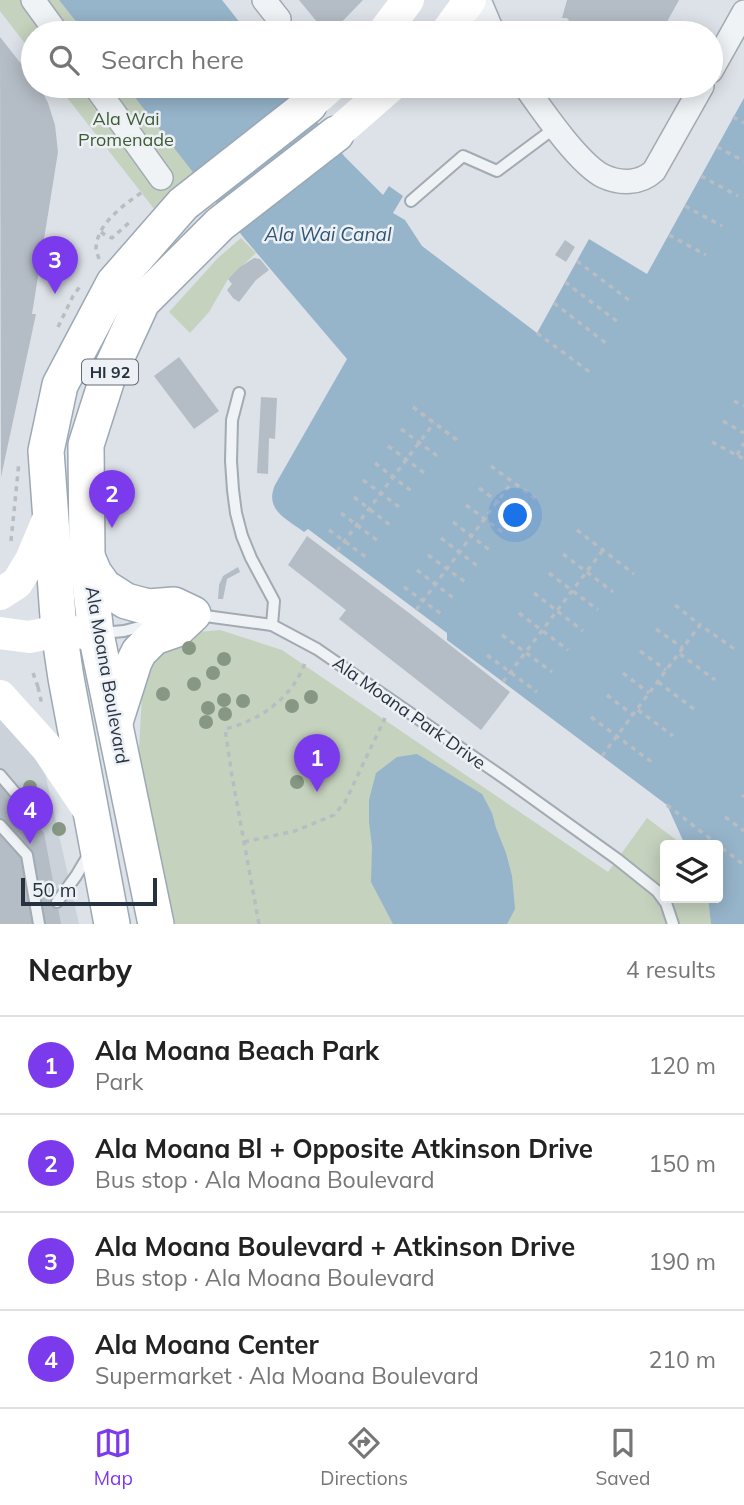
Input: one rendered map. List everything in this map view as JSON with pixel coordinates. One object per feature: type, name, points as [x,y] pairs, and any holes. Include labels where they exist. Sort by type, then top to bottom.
[{"type":"main road","name":"Ala Moana Boulevard","points":[[112,924],[59,631],[46,451],[60,385],[114,283],[183,204],[317,98]]},
{"type":"main road","name":"Ala Moana Boulevard","points":[[156,924],[96,634],[87,555],[86,445],[108,376],[142,302],[220,224],[336,134]]},
{"type":"main road","points":[[87,555],[94,573],[104,587],[126,601],[148,607],[174,605],[173,619],[177,629],[154,637],[139,652],[114,724]]},
{"type":"street","points":[[33,0],[48,21]]},
{"type":"street","points":[[264,0],[279,19]]},
{"type":"street","points":[[392,21],[408,0]]},
{"type":"street","points":[[455,21],[470,0]]},
{"type":"street","points":[[479,0],[488,21]]},
{"type":"street","points":[[723,50],[744,12]]},
{"type":"street","points":[[104,98],[161,178]]},
{"type":"street","name":"Ala Moana Boulevard","points":[[336,134],[377,98]]},
{"type":"street","points":[[534,98],[575,153],[602,175],[620,181],[640,180],[656,168],[695,98]]},
{"type":"street","points":[[0,594],[17,583],[31,560],[50,515]]},
{"type":"street","points":[[0,633],[29,637],[59,631],[96,634]]},
{"type":"street","points":[[0,696],[47,748],[93,828]]},
{"type":"lane","points":[[411,201],[463,156],[497,171],[556,127]]},
{"type":"lane","points":[[239,393],[232,420],[230,461],[233,490],[242,536],[274,601],[272,625]]},
{"type":"lane","name":"Ala Moana Park Drive","points":[[96,634],[124,631],[173,619],[272,625],[317,649],[617,859],[657,891],[666,903],[673,924]]},
{"type":"lane","points":[[0,775],[17,795]]},
{"type":"lane","points":[[0,825],[27,855],[39,924]]},
{"type":"lane","points":[[57,902],[76,876],[93,828]]},
{"type":"path","points":[[733,117],[744,123]]},
{"type":"path","points":[[717,147],[744,162]]},
{"type":"path","points":[[701,176],[738,196]]},
{"type":"path","points":[[99,261],[96,247],[111,216],[161,178]]},
{"type":"path","points":[[685,206],[723,226]]},
{"type":"path","points":[[669,235],[706,255]]},
{"type":"path","points":[[577,261],[630,300]]},
{"type":"path","points":[[565,282],[618,322]]},
{"type":"path","points":[[554,303],[607,344]]},
{"type":"path","points":[[537,333],[591,373]]},
{"type":"path","points":[[734,401],[744,406]]},
{"type":"path","points":[[413,407],[457,440]]},
{"type":"path","points":[[723,421],[744,433]]},
{"type":"path","points":[[337,551],[434,423]]},
{"type":"path","points":[[401,429],[440,458]]},
{"type":"path","points":[[712,442],[744,459]]},
{"type":"path","points":[[737,455],[744,443]]},
{"type":"path","points":[[388,446],[427,475]]},
{"type":"path","points":[[375,463],[414,493]]},
{"type":"path","points":[[491,466],[536,499]]},
{"type":"path","points":[[363,480],[402,509]]},
{"type":"path","points":[[416,610],[512,482]]},
{"type":"path","points":[[479,488],[518,517]]},
{"type":"path","points":[[354,497],[390,525]]},
{"type":"path","points":[[466,505],[505,534]]},
{"type":"path","points":[[341,513],[377,541]]},
{"type":"path","points":[[453,522],[492,552]]},
{"type":"path","points":[[329,530],[366,557]]},
{"type":"path","points":[[577,530],[634,573]]},
{"type":"path","points":[[441,538],[480,568]]},
{"type":"path","points":[[503,682],[603,550]]},
{"type":"path","points":[[563,554],[613,592]]},
{"type":"path","points":[[428,555],[468,584]]},
{"type":"path","points":[[416,570],[456,600]]},
{"type":"path","points":[[549,573],[598,610]]},
{"type":"path","points":[[404,587],[444,616]]},
{"type":"path","points":[[534,593],[583,631]]},
{"type":"path","points":[[675,605],[736,650]]},
{"type":"path","points":[[519,613],[568,650]]},
{"type":"path","points":[[602,756],[700,625]]},
{"type":"path","points":[[656,629],[683,648]]},
{"type":"path","points":[[502,635],[552,672]]},
{"type":"path","points":[[640,651],[666,670]]},
{"type":"path","points":[[679,654],[715,680]]},
{"type":"path","points":[[487,655],[537,692]]},
{"type":"path","points":[[259,924],[225,729],[257,717],[276,704],[291,688],[303,667]]},
{"type":"path","points":[[33,673],[38,687],[44,685]]},
{"type":"path","points":[[623,673],[650,693]]},
{"type":"path","points":[[658,682],[694,709]]},
{"type":"path","points":[[607,695],[633,715]]},
{"type":"path","points":[[637,709],[673,736]]},
{"type":"path","points":[[590,717],[653,763]]},
{"type":"path","points":[[244,842],[295,831],[334,815],[345,802],[385,718]]},
{"type":"path","points":[[667,805],[743,863]]},
{"type":"path","points":[[725,817],[744,831]]},
{"type":"shaded area","points":[[0,711],[43,764],[79,924],[0,924]]},
{"type":"green space","points":[[0,0],[59,0],[76,21],[21,21],[21,38],[0,11]]},
{"type":"green space","name":"Ala Wai Promenade","points":[[67,98],[135,98],[194,173],[155,210]]},
{"type":"green space","points":[[241,238],[256,253],[228,279],[209,312],[190,333],[169,312],[218,258]]},
{"type":"green space","points":[[220,630],[282,650],[608,872],[647,818],[676,840],[660,840],[660,903],[709,903],[711,924],[170,924],[138,767],[142,695],[152,661],[185,633]]},
{"type":"water","points":[[59,0],[222,0],[239,21],[76,21]]},
{"type":"water","name":"Ala Wai Canal","points":[[135,98],[298,98],[345,157],[383,195],[389,186],[403,196],[393,213],[405,220],[422,246],[537,333],[589,239],[647,274],[744,98],[744,924],[711,924],[709,903],[723,903],[723,840],[683,840],[667,805],[447,640],[447,633],[308,529],[304,532],[279,513],[272,501],[275,485],[347,359],[244,238]]},
{"type":"water","points":[[417,754],[482,794],[492,813],[512,876],[515,909],[507,924],[393,924],[371,882],[369,800],[376,773],[397,757]]},
{"type":"building","points":[[299,0],[363,0],[343,21],[316,21]]},
{"type":"building","points":[[567,0],[679,0],[667,21],[569,21],[562,18]]},
{"type":"building","points":[[0,37],[21,64],[21,98],[46,98],[55,125],[58,152],[32,314],[36,314],[1,477]]},
{"type":"building","points":[[565,240],[575,247],[566,262],[555,255]]},
{"type":"building","points":[[254,258],[260,259],[269,270],[256,280],[239,302],[227,290],[232,284],[228,279]]},
{"type":"building","points":[[179,357],[219,411],[194,429],[154,376]]},
{"type":"building","points":[[261,397],[277,398],[275,439],[269,438],[268,474],[257,473]]},
{"type":"building","points":[[307,536],[510,692],[481,730],[339,619],[346,610],[288,565]]},
{"type":"building","points":[[238,567],[240,572],[227,579],[223,599],[218,599],[223,576]]},
{"type":"building","points":[[0,784],[44,833],[61,924],[0,924]]},
{"type":"place","name":"Ala Moana Boulevard + Atkinson Drive","points":[[55,294]]},
{"type":"place","name":"Ala Moana Bl + Opposite Atkinson Drive","points":[[112,528]]},
{"type":"place","name":"Ala Moana Beach Park","points":[[317,792]]},
{"type":"place","name":"Ala Moana Center","points":[[30,844]]}]
